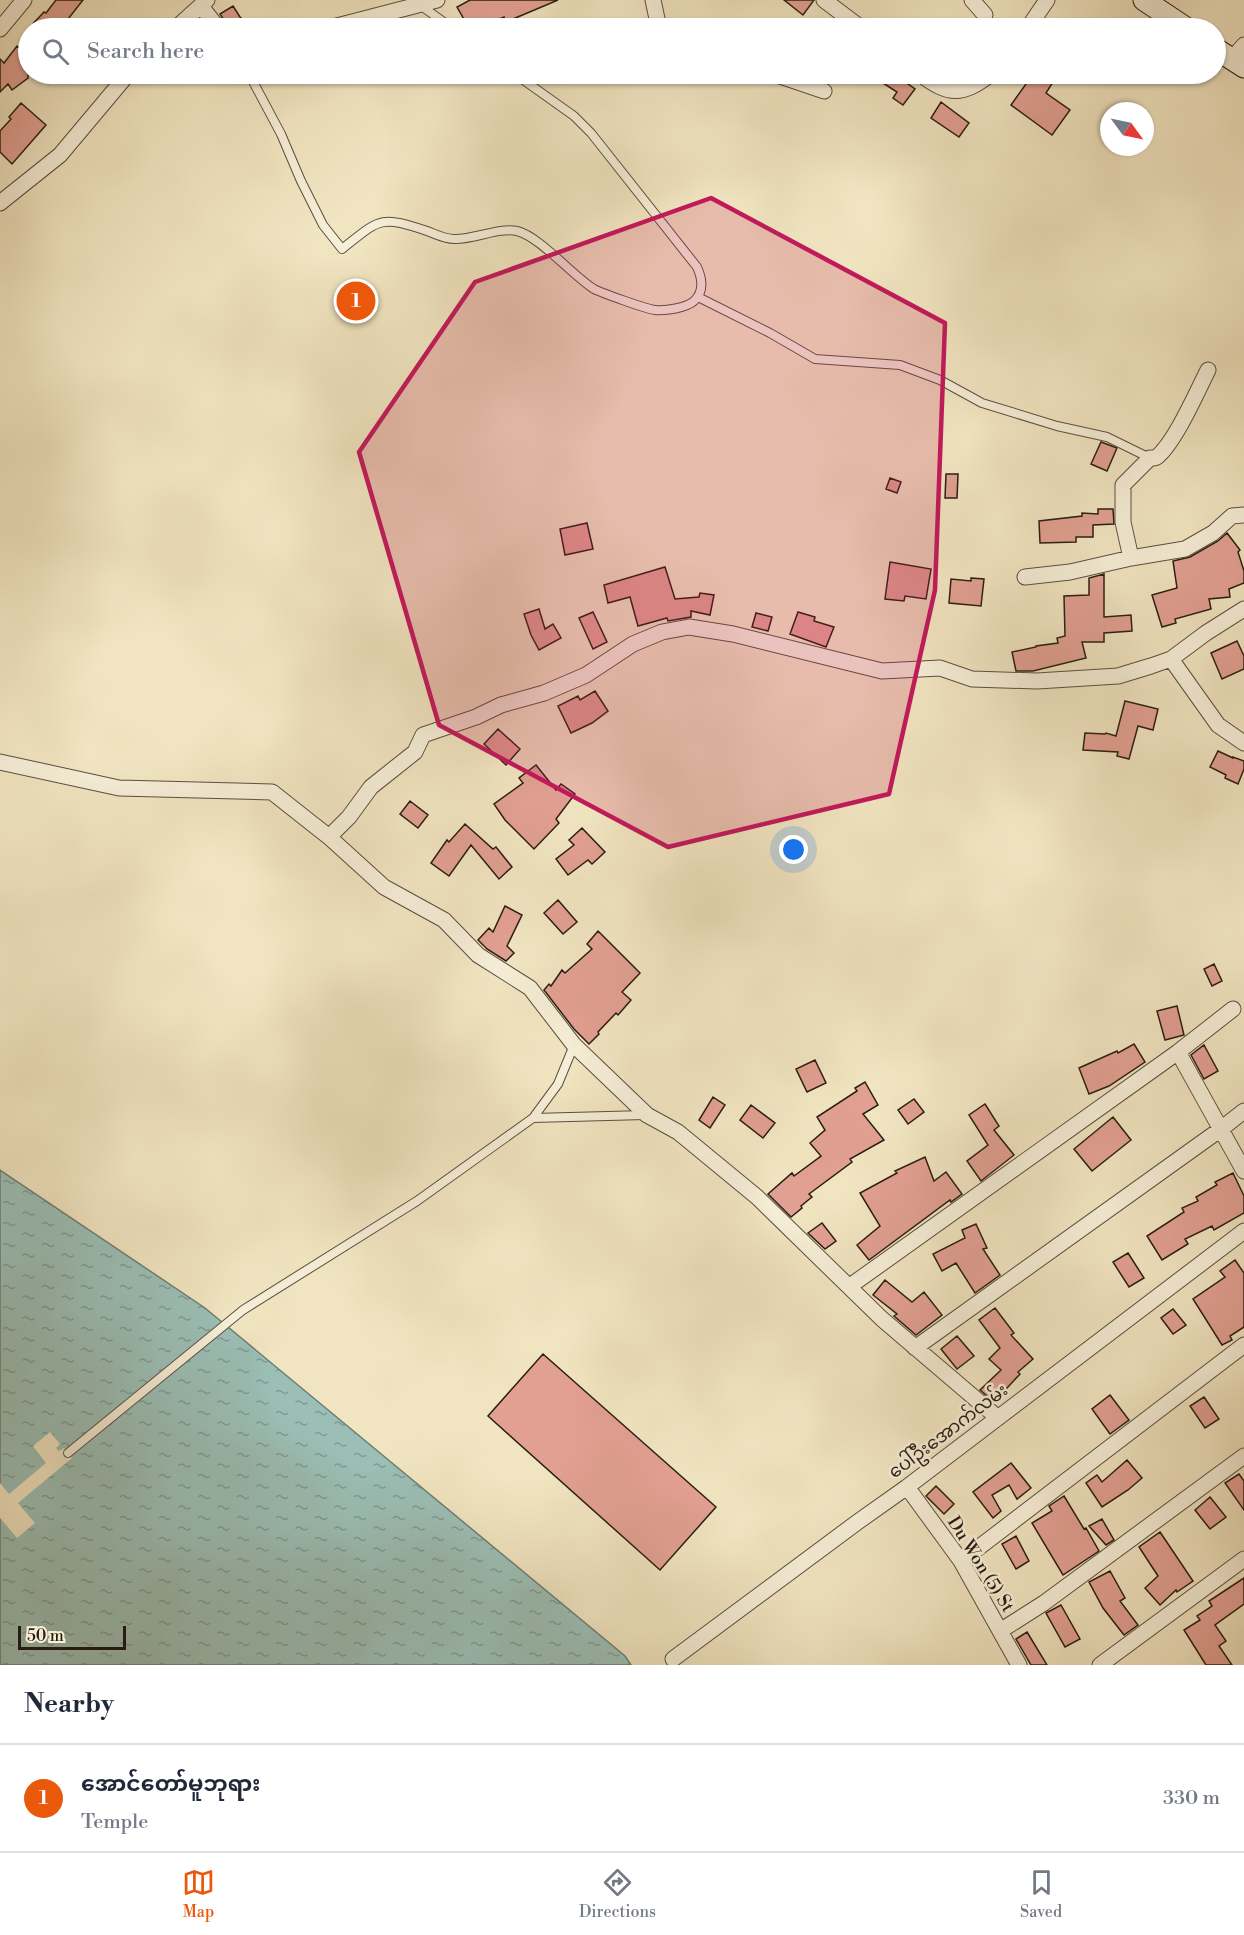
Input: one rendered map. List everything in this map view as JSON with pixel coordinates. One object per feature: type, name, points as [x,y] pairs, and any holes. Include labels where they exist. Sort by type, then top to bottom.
[{"type":"street","points":[[0,29],[24,0]]},
{"type":"street","points":[[369,18],[437,0]]},
{"type":"street","points":[[653,0],[657,18]]},
{"type":"street","points":[[824,0],[848,18]]},
{"type":"street","points":[[972,0],[985,15]]},
{"type":"street","points":[[1035,18],[1047,0]]},
{"type":"street","points":[[1144,0],[1170,18]]},
{"type":"street","points":[[187,18],[204,3],[212,18]]},
{"type":"street","points":[[0,204],[60,155],[120,84]]},
{"type":"street","points":[[803,84],[824,91]]},
{"type":"street","points":[[934,84],[952,91],[978,84]]},
{"type":"street","points":[[1131,558],[1123,522],[1123,486],[1150,458],[1155,458],[1172,439],[1208,370]]},
{"type":"street","points":[[1025,577],[1070,572],[1185,549],[1213,533],[1232,516],[1244,515]]},
{"type":"street","points":[[329,837],[349,817],[371,787],[415,752],[423,735],[476,717],[501,705],[544,693],[586,675],[633,644],[662,632],[689,627],[733,634],[882,671],[940,668],[972,679],[1037,681],[1118,676],[1171,659],[1244,609]]},
{"type":"street","points":[[1171,659],[1218,725],[1244,743]]},
{"type":"street","points":[[0,762],[119,788],[272,792],[329,837],[384,887],[444,920],[478,955],[530,988],[574,1045],[647,1115],[678,1132],[757,1197],[915,1348],[998,1418]]},
{"type":"street","points":[[850,1287],[1178,1052],[1233,1009]]},
{"type":"street","points":[[1178,1052],[1244,1171]]},
{"type":"street","points":[[915,1348],[1244,1111]]},
{"type":"street","name":"ပေါ်ဦးအောက်လမ်း","points":[[673,1659],[907,1487],[1244,1231]]},
{"type":"street","points":[[961,1561],[1244,1345]]},
{"type":"street","points":[[1000,1631],[1044,1603],[1244,1456]]},
{"type":"street","name":"Du Won (5) St","points":[[907,1487],[961,1561],[1019,1665]]},
{"type":"street","points":[[1100,1665],[1244,1559]]},
{"type":"lane","points":[[420,5],[438,18]]},
{"type":"lane","points":[[254,84],[281,134],[323,225],[342,249],[374,224],[390,221],[453,239],[518,231],[536,242],[598,291],[654,310],[690,305],[698,297],[702,279],[698,267],[591,133],[574,116],[529,84]]},
{"type":"lane","points":[[698,297],[815,358],[900,365],[939,380],[982,403],[1057,426],[1107,437],[1150,458]]},
{"type":"lane","points":[[68,1453],[243,1310],[417,1200],[533,1118],[558,1084],[574,1045]]},
{"type":"lane","points":[[533,1118],[647,1115]]},
{"type":"highlighted area","points":[[711,198],[945,323],[935,590],[889,794],[668,847],[439,725],[359,452],[475,282]]},
{"type":"water","points":[[0,1170],[205,1308],[625,1656],[631,1665],[0,1665]]},
{"type":"pier","points":[[50,1432],[60,1444],[56,1448],[59,1451],[64,1448],[72,1458],[18,1503],[35,1523],[17,1538],[0,1518],[0,1483],[9,1494],[46,1463],[33,1446]]},
{"type":"building","points":[[56,0],[83,0],[69,18],[38,18],[44,12],[46,13]]},
{"type":"building","points":[[470,0],[558,0],[515,18],[463,18],[457,7]]},
{"type":"building","points":[[784,0],[814,0],[803,15]]},
{"type":"building","points":[[233,6],[241,18],[223,18],[220,14]]},
{"type":"building","points":[[17,46],[18,84],[20,84],[12,90],[8,84],[0,92],[0,59],[4,63]]},
{"type":"building","points":[[885,84],[908,84],[915,89],[903,105],[893,98],[897,92]]},
{"type":"building","points":[[1026,84],[1052,84],[1046,93],[1070,110],[1052,135],[1011,105]]},
{"type":"building","points":[[941,102],[969,123],[959,137],[931,118]]},
{"type":"building","points":[[21,103],[46,125],[12,164],[0,152],[0,131]]},
{"type":"building","points":[[1101,442],[1117,448],[1107,471],[1091,464]]},
{"type":"building","points":[[946,474],[958,474],[957,498],[945,498]]},
{"type":"building","points":[[890,478],[901,482],[897,493],[886,489]]},
{"type":"building","points":[[1098,509],[1113,509],[1114,524],[1093,525],[1093,537],[1076,537],[1076,542],[1040,543],[1039,521],[1082,516],[1082,513],[1098,514]]},
{"type":"building","points":[[587,523],[593,549],[565,555],[560,529]]},
{"type":"building","points":[[1227,533],[1240,550],[1238,552],[1244,571],[1244,583],[1229,589],[1230,597],[1209,599],[1211,609],[1175,619],[1176,623],[1162,627],[1152,595],[1177,588],[1173,561],[1190,557],[1218,541]]},
{"type":"building","points":[[890,562],[931,569],[926,599],[905,596],[904,601],[885,599]]},
{"type":"building","points":[[665,567],[675,599],[699,597],[700,593],[714,595],[710,615],[691,611],[691,617],[668,621],[667,618],[638,626],[630,597],[608,603],[604,585]]},
{"type":"building","points":[[1104,574],[1104,617],[1131,615],[1132,631],[1104,633],[1104,642],[1082,642],[1086,658],[1033,671],[1016,671],[1012,652],[1058,643],[1057,638],[1065,636],[1064,596],[1089,595],[1089,578]]},
{"type":"building","points":[[971,578],[984,579],[981,606],[949,603],[951,579],[971,581]]},
{"type":"building","points":[[539,609],[545,629],[553,624],[561,638],[539,650],[524,614]]},
{"type":"building","points":[[593,612],[607,642],[593,649],[579,618]]},
{"type":"building","points":[[798,612],[815,617],[814,621],[834,627],[826,647],[790,634]]},
{"type":"building","points":[[756,613],[772,617],[768,631],[752,627]]},
{"type":"building","points":[[1237,641],[1244,656],[1244,669],[1222,679],[1211,653]]},
{"type":"building","points":[[595,691],[608,711],[592,723],[571,733],[558,706],[578,696],[580,700]]},
{"type":"building","points":[[1125,701],[1158,709],[1153,730],[1138,726],[1129,759],[1117,756],[1118,752],[1083,750],[1085,733],[1106,733],[1116,736]]},
{"type":"building","points":[[498,729],[520,749],[506,765],[484,744]]},
{"type":"building","points":[[1218,751],[1244,761],[1244,769],[1238,784],[1210,767]]},
{"type":"building","points":[[536,765],[556,790],[561,784],[575,794],[556,819],[559,823],[534,849],[505,820],[494,804],[523,783],[519,778]]},
{"type":"building","points":[[410,801],[428,815],[418,828],[400,814]]},
{"type":"building","points":[[465,824],[493,849],[496,847],[512,867],[499,879],[471,845],[449,876],[431,863],[447,840],[449,842]]},
{"type":"building","points":[[582,828],[605,852],[592,864],[588,860],[568,875],[556,859],[574,845],[569,840]]},
{"type":"building","points":[[558,900],[577,922],[563,934],[544,913]]},
{"type":"building","points":[[505,906],[522,915],[507,946],[514,953],[506,961],[487,949],[478,940],[489,928],[493,932]]},
{"type":"building","points":[[598,931],[640,973],[622,992],[631,1000],[618,1015],[616,1013],[589,1044],[574,1029],[544,990],[549,984],[551,986],[562,970],[565,973],[592,949],[587,944]]},
{"type":"building","points":[[1214,964],[1222,981],[1212,986],[1204,969]]},
{"type":"building","points":[[1177,1006],[1184,1035],[1165,1040],[1157,1011]]},
{"type":"building","points":[[1134,1044],[1145,1062],[1109,1086],[1089,1094],[1079,1068],[1117,1051],[1118,1053]]},
{"type":"building","points":[[1204,1045],[1218,1071],[1204,1079],[1191,1055]]},
{"type":"building","points":[[815,1060],[826,1083],[807,1092],[796,1069]]},
{"type":"building","points":[[865,1082],[878,1105],[863,1114],[884,1140],[850,1159],[852,1162],[809,1194],[812,1197],[791,1217],[768,1194],[792,1173],[794,1176],[821,1156],[810,1143],[825,1130],[817,1117],[857,1091],[855,1088]]},
{"type":"building","points":[[713,1097],[725,1105],[710,1128],[699,1120]]},
{"type":"building","points":[[914,1099],[924,1112],[908,1124],[898,1110]]},
{"type":"building","points":[[985,1104],[999,1126],[994,1130],[1014,1155],[981,1181],[967,1161],[988,1145],[969,1115]]},
{"type":"building","points":[[751,1105],[775,1123],[763,1138],[740,1120]]},
{"type":"building","points":[[1113,1117],[1131,1140],[1092,1171],[1074,1149]]},
{"type":"building","points":[[925,1157],[934,1181],[946,1172],[962,1194],[951,1202],[950,1200],[869,1260],[857,1245],[880,1226],[860,1193],[897,1173],[895,1171]]},
{"type":"building","points":[[1233,1173],[1244,1196],[1244,1213],[1214,1230],[1212,1226],[1185,1239],[1188,1244],[1162,1260],[1147,1236],[1184,1212],[1182,1208],[1198,1201],[1196,1197],[1217,1185],[1215,1182]]},
{"type":"building","points":[[822,1223],[836,1241],[825,1249],[808,1233]]},
{"type":"building","points":[[976,1224],[987,1248],[983,1249],[1000,1275],[975,1293],[956,1263],[942,1271],[933,1254],[965,1238],[962,1230]]},
{"type":"building","points":[[1128,1253],[1144,1278],[1129,1287],[1113,1262]]},
{"type":"building","points":[[1235,1260],[1244,1273],[1244,1327],[1230,1336],[1232,1340],[1222,1345],[1193,1299],[1225,1277],[1220,1271]]},
{"type":"building","points":[[885,1280],[912,1302],[924,1292],[942,1315],[916,1335],[894,1316],[897,1314],[873,1295]]},
{"type":"building","points":[[995,1308],[1014,1333],[1011,1335],[1033,1359],[1018,1372],[1020,1374],[994,1402],[980,1390],[1001,1370],[989,1359],[1000,1348],[979,1320]]},
{"type":"building","points":[[1173,1309],[1186,1325],[1173,1334],[1161,1318]]},
{"type":"building","points":[[957,1336],[974,1356],[957,1369],[941,1349]]},
{"type":"building","points":[[543,1354],[716,1507],[660,1570],[488,1416]]},
{"type":"building","points":[[1110,1395],[1129,1420],[1110,1434],[1092,1409]]},
{"type":"building","points":[[1204,1397],[1219,1419],[1205,1428],[1190,1406]]},
{"type":"building","points":[[1127,1460],[1142,1478],[1102,1507],[1086,1483],[1097,1475],[1102,1482]]},
{"type":"building","points":[[1011,1463],[1031,1488],[1017,1499],[1009,1485],[992,1495],[1001,1511],[993,1518],[973,1492]]},
{"type":"building","points":[[1239,1474],[1244,1481],[1244,1510],[1225,1483]]},
{"type":"building","points":[[936,1486],[954,1504],[944,1514],[926,1496]]},
{"type":"building","points":[[1064,1496],[1099,1551],[1063,1575],[1032,1523],[1052,1511],[1049,1506]]},
{"type":"building","points":[[1210,1497],[1226,1517],[1210,1529],[1195,1510]]},
{"type":"building","points":[[1102,1519],[1114,1540],[1106,1545],[1089,1526]]},
{"type":"building","points":[[1160,1532],[1193,1581],[1177,1592],[1176,1590],[1160,1605],[1145,1588],[1158,1576],[1139,1547]]},
{"type":"building","points":[[1016,1536],[1029,1561],[1016,1569],[1002,1544]]},
{"type":"building","points":[[1110,1571],[1125,1598],[1120,1601],[1138,1625],[1124,1635],[1103,1608],[1089,1582]]},
{"type":"building","points":[[1244,1578],[1244,1604],[1215,1625],[1226,1641],[1219,1646],[1232,1665],[1206,1665],[1184,1630],[1200,1620],[1197,1616],[1212,1606],[1209,1601]]},
{"type":"building","points":[[1061,1605],[1080,1639],[1065,1647],[1046,1613]]},
{"type":"building","points":[[1027,1632],[1047,1665],[1031,1665],[1016,1639]]},
{"type":"place","name":"အောင်တော်မူဘုရား","points":[[356,301]]}]
